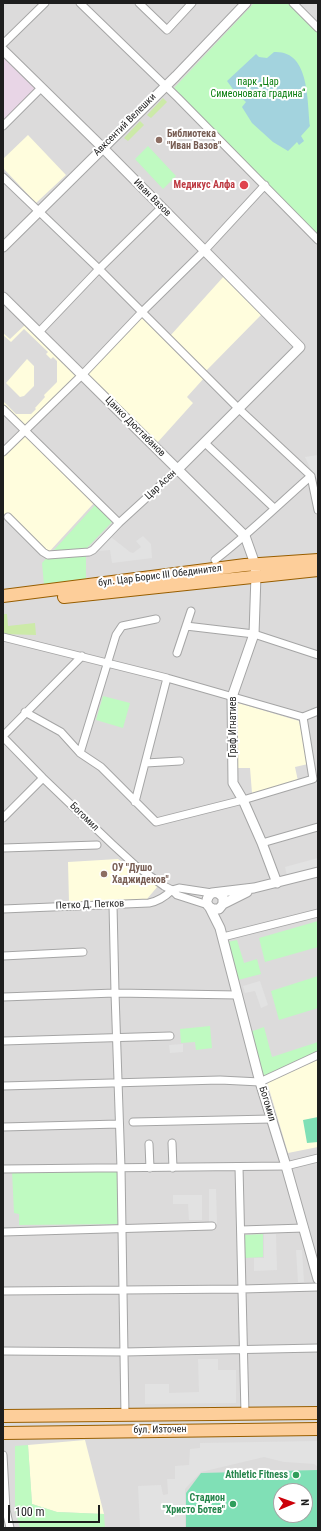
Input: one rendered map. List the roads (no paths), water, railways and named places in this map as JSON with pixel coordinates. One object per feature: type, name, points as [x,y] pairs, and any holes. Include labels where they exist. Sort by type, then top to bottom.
[{"type":"main road","name":"бул. Цар Борис III Обединител","points":[[3,604],[256,570],[318,560]]},
{"type":"main road","name":"бул. Цар Борис III Обединител","points":[[3,596],[256,570],[318,570]]},
{"type":"main road","name":"бул. Източен","points":[[3,1416],[318,1413]]},
{"type":"main road","name":"бул. Източен","points":[[3,1433],[318,1428]]},
{"type":"street","points":[[3,44],[45,3]]},
{"type":"street","points":[[80,3],[265,185],[318,240]]},
{"type":"street","points":[[139,3],[167,30],[190,3]]},
{"type":"street","name":"Авксентий Велешки","points":[[3,247],[246,3]]},
{"type":"street","points":[[293,3],[318,28]]},
{"type":"street","name":"Иван Вазов","points":[[3,50],[103,148],[300,347]]},
{"type":"street","points":[[3,126],[41,88]]},
{"type":"street","points":[[3,177],[99,269],[238,408],[311,476],[318,510]]},
{"type":"street","points":[[3,452],[82,375],[142,312],[204,251],[265,185]]},
{"type":"street","points":[[39,332],[99,269],[161,208]]},
{"type":"street","name":"Цанко Дюстабанов","points":[[3,297],[245,536],[256,570]]},
{"type":"street","name":"Цар Асен","points":[[8,517],[43,552],[51,556],[89,552],[93,550],[119,523],[178,470],[300,347]]},
{"type":"street","points":[[3,409],[119,523]]},
{"type":"street","points":[[205,443],[274,508]]},
{"type":"street","points":[[215,560],[245,536],[274,508],[311,476]]},
{"type":"street","name":"Граф Игнатиев","points":[[256,570],[254,634],[232,697],[233,783],[262,843],[278,883]]},
{"type":"street","points":[[176,653],[191,611]]},
{"type":"street","points":[[80,753],[116,636],[122,626],[156,619]]},
{"type":"street","points":[[186,626],[254,634],[318,655]]},
{"type":"street","points":[[3,637],[167,678],[304,717],[318,711]]},
{"type":"street","points":[[3,736],[82,656]]},
{"type":"street","points":[[135,802],[167,678]]},
{"type":"street","points":[[26,712],[61,732],[80,753],[101,767],[156,822],[242,800],[313,779],[304,717]]},
{"type":"street","name":"Богомил","points":[[3,736],[43,778],[136,866],[177,895],[209,907],[222,933],[260,1082],[286,1166],[318,1279]]},
{"type":"street","points":[[146,763],[180,761]]},
{"type":"street","points":[[3,818],[43,778]]},
{"type":"street","points":[[262,843],[318,827]]},
{"type":"street","points":[[3,848],[97,845]]},
{"type":"street","points":[[172,890],[179,888],[215,893],[254,888],[318,872]]},
{"type":"street","points":[[215,893],[207,898],[209,907],[216,910],[254,888]]},
{"type":"street","name":"Петко Д. Петков","points":[[3,909],[113,905],[157,901],[165,897],[172,890]]},
{"type":"street","points":[[215,893],[223,898],[223,905]]},
{"type":"street","points":[[113,905],[117,1083],[121,1168],[125,1416]]},
{"type":"street","name":"Богомил","points":[[222,933],[223,905]]},
{"type":"street","points":[[222,933],[318,913]]},
{"type":"street","points":[[3,956],[82,952]]},
{"type":"street","points":[[3,997],[115,993],[238,995]]},
{"type":"street","points":[[3,1041],[170,1036]]},
{"type":"street","points":[[3,1086],[220,1080],[260,1082],[318,1055]]},
{"type":"street","points":[[133,1122],[271,1119]]},
{"type":"street","points":[[3,1127],[119,1124]]},
{"type":"street","points":[[172,1143],[173,1168]]},
{"type":"street","points":[[149,1144],[150,1168]]},
{"type":"street","points":[[3,1169],[286,1166],[318,1158]]},
{"type":"street","points":[[239,1167],[245,1414]]},
{"type":"street","points":[[3,1232],[212,1226]]},
{"type":"street","points":[[241,1230],[304,1228]]},
{"type":"street","points":[[3,1291],[318,1287]]},
{"type":"street","points":[[3,1351],[124,1352],[318,1348]]},
{"type":"street","points":[[3,1455],[4,1510],[10,1528]]},
{"type":"water","points":[[274,52],[286,54],[294,59],[300,68],[307,91],[310,126],[301,136],[304,141],[299,145],[297,142],[288,151],[273,142],[252,123],[242,107],[246,102],[235,92],[227,81],[256,54],[259,57],[267,58]]},
{"type":"place","name":"Библиотека \"Иван Вазов\"","points":[[159,140]]},
{"type":"place","name":"Медикус Алфа","points":[[244,185]]},
{"type":"place","name":"ОУ \"Душо Хаджидеков\"","points":[[104,874]]},
{"type":"place","name":"Athletic Fitness","points":[[296,1475]]},
{"type":"place","name":"Стадион \"Христо Ботев\"","points":[[233,1504]]},
{"type":"park label","name":"парк „Цар Симеоновата градина“","points":[[258,88]]}]
